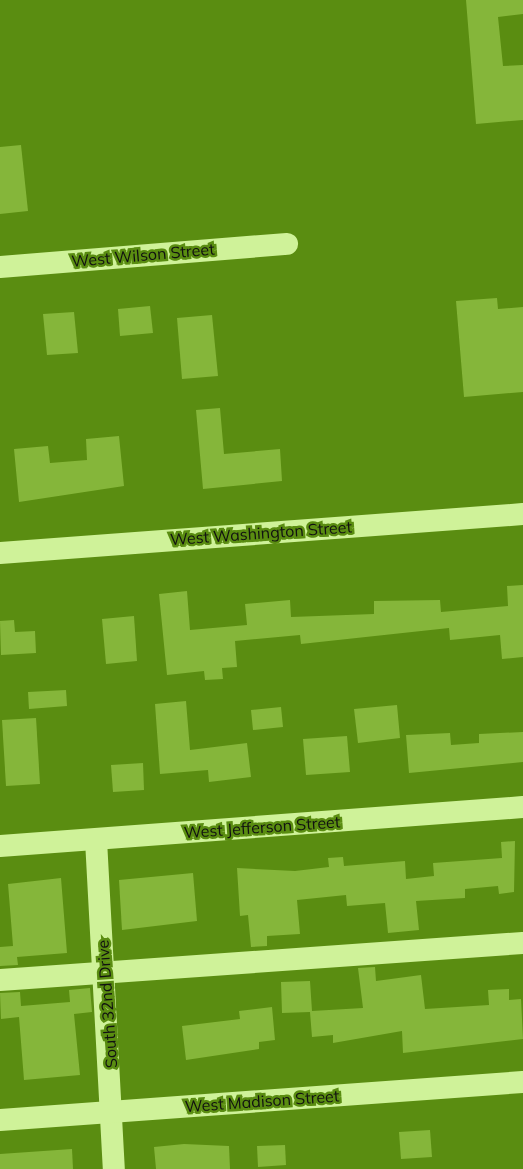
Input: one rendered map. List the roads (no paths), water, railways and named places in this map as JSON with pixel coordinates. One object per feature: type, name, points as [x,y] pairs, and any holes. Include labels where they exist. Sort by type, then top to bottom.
[{"type":"street","name":"West Wilson Street","points":[[0,267],[286,244]]},
{"type":"street","name":"West Washington Street","points":[[0,553],[523,514]]},
{"type":"street","name":"West Jefferson Street","points":[[0,846],[523,807]]},
{"type":"street","name":"South 32nd Drive","points":[[96,840],[115,1112],[114,1169]]},
{"type":"street","points":[[0,980],[523,943]]},
{"type":"street","name":"West Madison Street","points":[[0,1120],[523,1082]]}]
